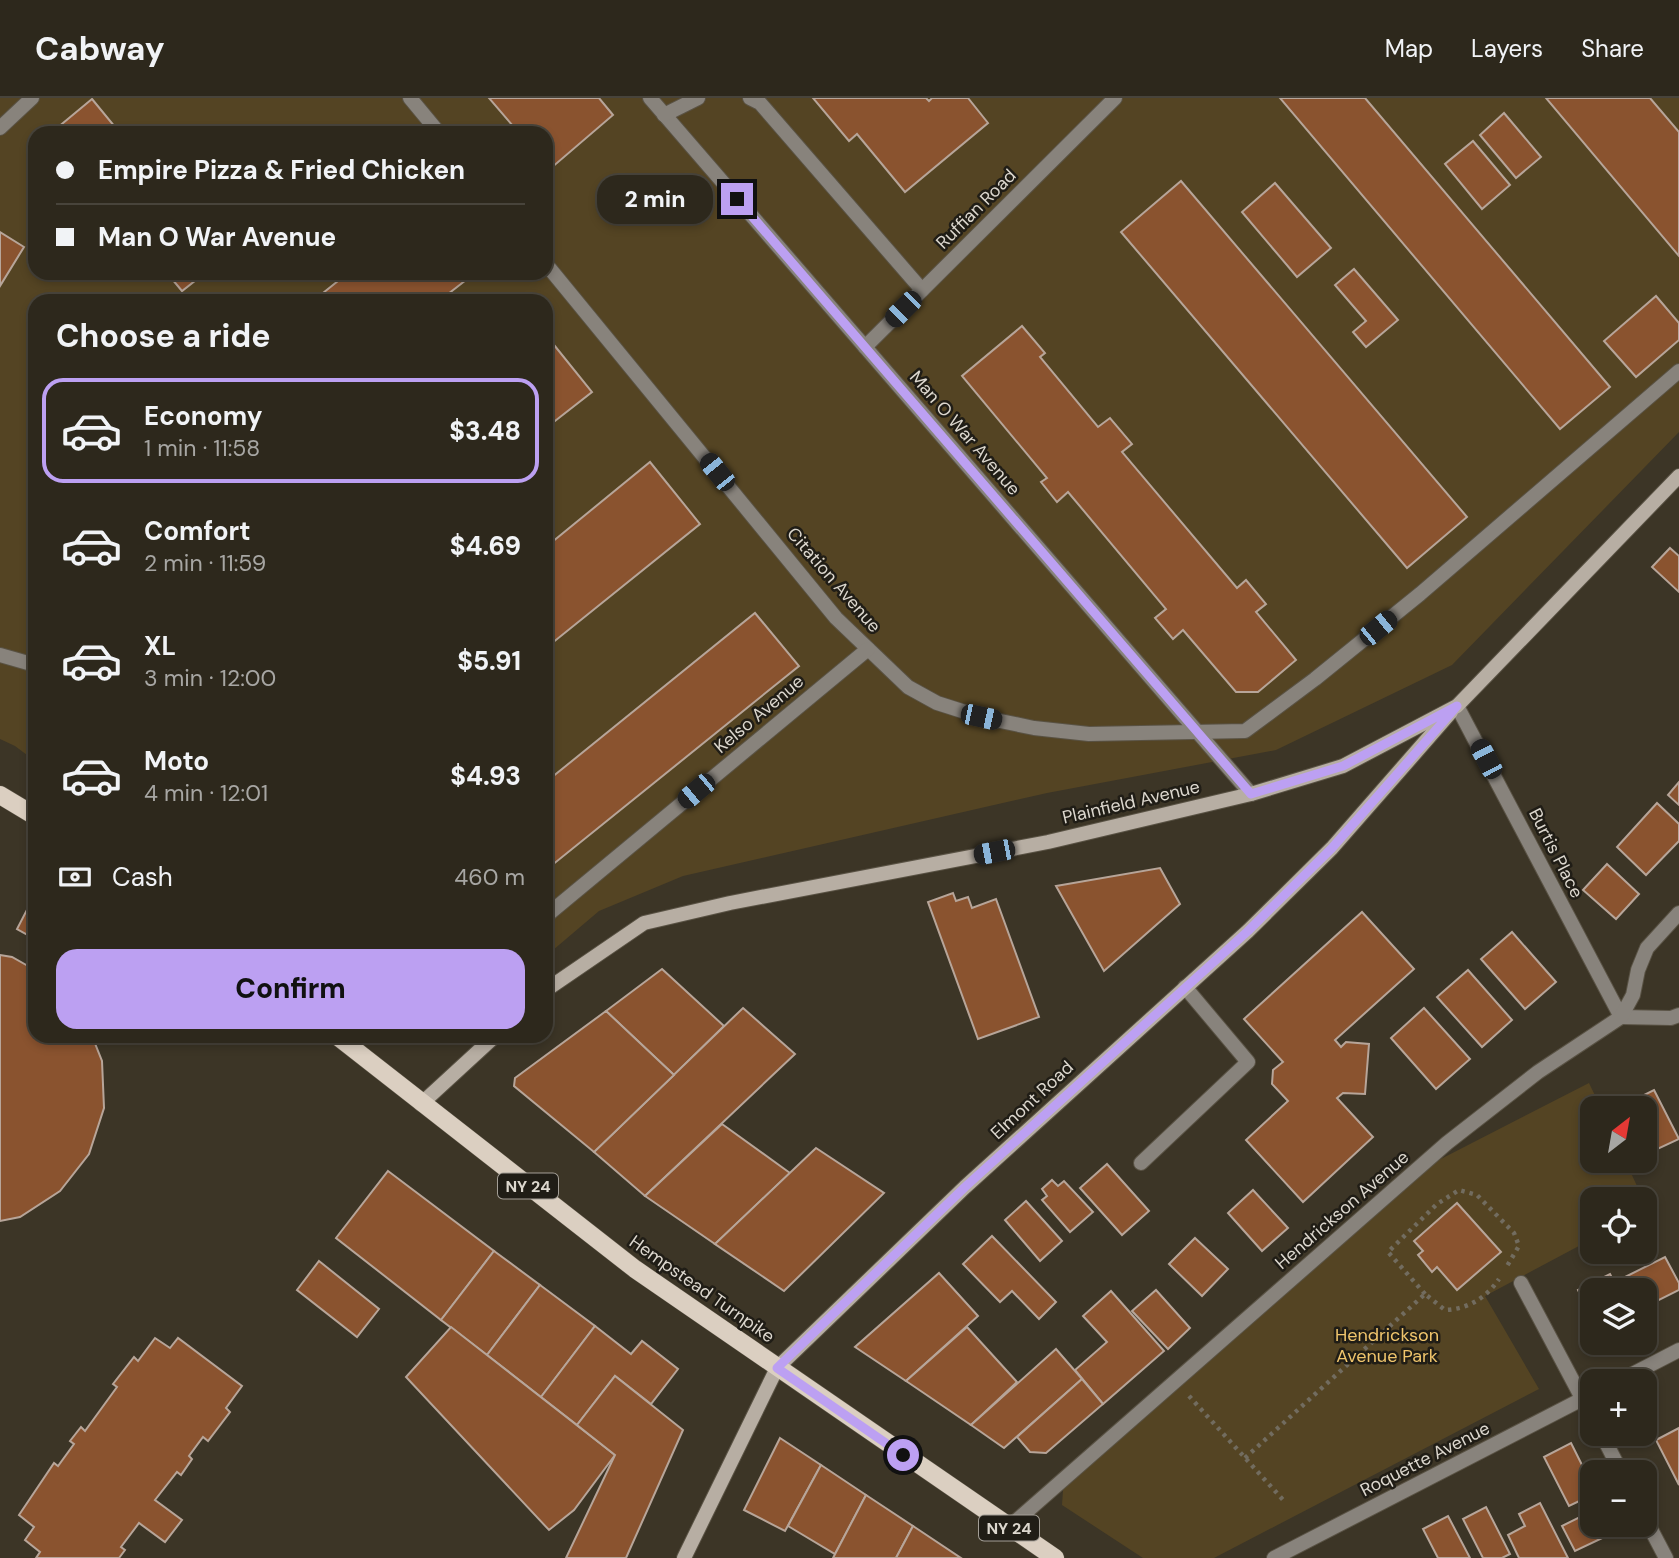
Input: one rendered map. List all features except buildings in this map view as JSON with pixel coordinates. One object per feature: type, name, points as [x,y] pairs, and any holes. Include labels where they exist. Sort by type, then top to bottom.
[{"type":"main road","name":"Plainfield Avenue","points":[[553,985],[644,923],[730,903],[1048,842],[1251,794],[1343,766],[1457,706],[1679,476]]},
{"type":"main road","name":"Elmont Road","points":[[684,1558],[777,1368],[965,1187],[1248,931],[1332,848],[1457,706]]},
{"type":"main road","points":[[0,795],[28,812]]},
{"type":"main road","name":"Hempstead Turnpike","points":[[346,1043],[635,1269],[1055,1558]]},
{"type":"main road","points":[[421,1104],[487,1043]]},
{"type":"street","points":[[0,128],[33,98]]},
{"type":"street","points":[[410,98],[433,126]]},
{"type":"street","name":"Man O War Avenue","points":[[650,98],[1251,794]]},
{"type":"street","points":[[664,115],[698,98]]},
{"type":"street","points":[[750,98],[760,103],[922,290]]},
{"type":"street","name":"Ruffian Road","points":[[865,347],[1115,98]]},
{"type":"street","name":"Citation Avenue","points":[[553,273],[836,618],[908,687],[937,703],[981,717],[1034,728],[1089,734],[1245,731],[1315,679],[1420,594],[1679,371]]},
{"type":"street","name":"Kelso Avenue","points":[[553,910],[868,649]]},
{"type":"street","points":[[0,655],[28,663]]},
{"type":"street","name":"Burtis Place","points":[[1457,706],[1621,1017]]},
{"type":"street","points":[[1679,914],[1647,948],[1638,970],[1633,995],[1621,1017],[1671,1018],[1679,1015]]},
{"type":"street","points":[[1141,1163],[1248,1062],[1185,987]]},
{"type":"street","name":"Hendrickson Avenue","points":[[1008,1528],[1447,1143],[1538,1072],[1621,1017]]},
{"type":"street","points":[[1521,1283],[1580,1383]]},
{"type":"street","points":[[1642,1369],[1679,1350]]},
{"type":"street","name":"Roquette Avenue","points":[[1275,1558],[1580,1401]]},
{"type":"street","points":[[1654,1537],[1665,1558]]},
{"type":"path","points":[[1460,1190],[1478,1195],[1514,1233],[1519,1246],[1497,1283],[1478,1301],[1461,1310],[1445,1310],[1425,1294],[1388,1252],[1437,1204],[1460,1190]]},
{"type":"path","points":[[1245,1458],[1425,1294]]},
{"type":"path","points":[[1176,1382],[1285,1502]]},
{"type":"green space","points":[[0,98],[1679,98],[1679,432],[1452,665],[1276,750],[1047,793],[683,876],[599,911],[553,950],[553,294],[28,294],[28,756],[0,739]]},
{"type":"green space","name":"Hendrickson Avenue Park","points":[[1589,1083],[1595,1096],[1580,1096],[1580,1173],[1631,1173],[1637,1187],[1580,1187],[1580,1245],[1485,1296],[1539,1389],[1214,1558],[1143,1558],[1062,1505],[1064,1477],[1435,1162]]},
{"type":"route","points":[[737,199],[1251,794],[1343,766],[1457,706],[1332,848],[1248,931],[1051,1107],[777,1368],[903,1455]]}]
